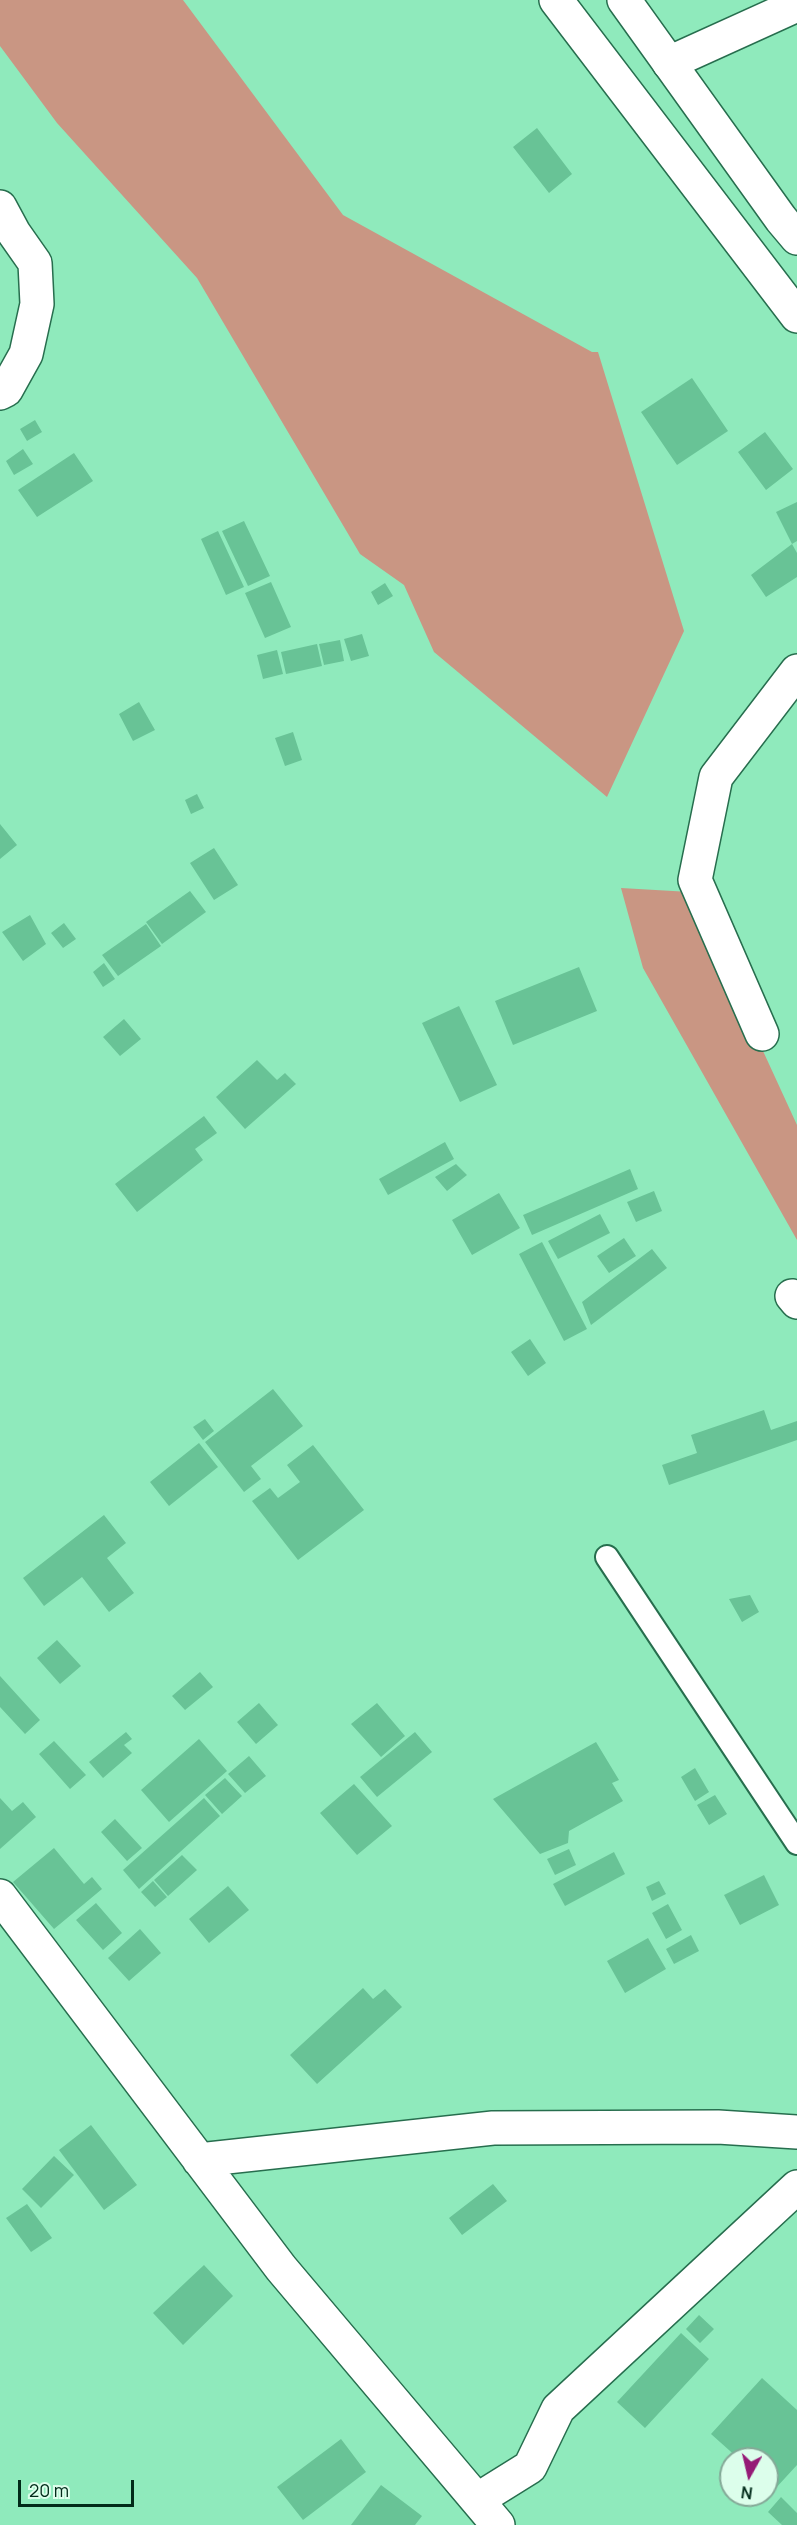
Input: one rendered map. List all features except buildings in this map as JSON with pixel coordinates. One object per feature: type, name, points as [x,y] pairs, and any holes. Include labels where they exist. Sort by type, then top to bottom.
[{"type":"street","points":[[556,0],[797,316]]},
{"type":"street","points":[[624,0],[797,238]]},
{"type":"street","points":[[669,63],[797,5]]},
{"type":"street","points":[[0,207],[14,233],[35,263],[37,304],[26,354],[6,390],[0,393]]},
{"type":"street","points":[[762,1034],[695,880],[716,777],[797,671]]},
{"type":"street","points":[[0,1896],[281,2268],[498,2525]]},
{"type":"street","points":[[200,2160],[493,2128],[718,2127],[797,2132]]},
{"type":"street","points":[[477,2500],[530,2467],[558,2409],[797,2187]]},
{"type":"lane","points":[[607,1557],[797,1843]]},
{"type":"shaded area","points":[[0,0],[183,0],[343,215],[592,352],[598,352],[684,631],[607,797],[434,652],[404,585],[360,554],[197,278],[57,123],[0,46]]},
{"type":"shaded area","points":[[621,888],[690,892],[797,1125],[797,1240],[643,968]]}]
